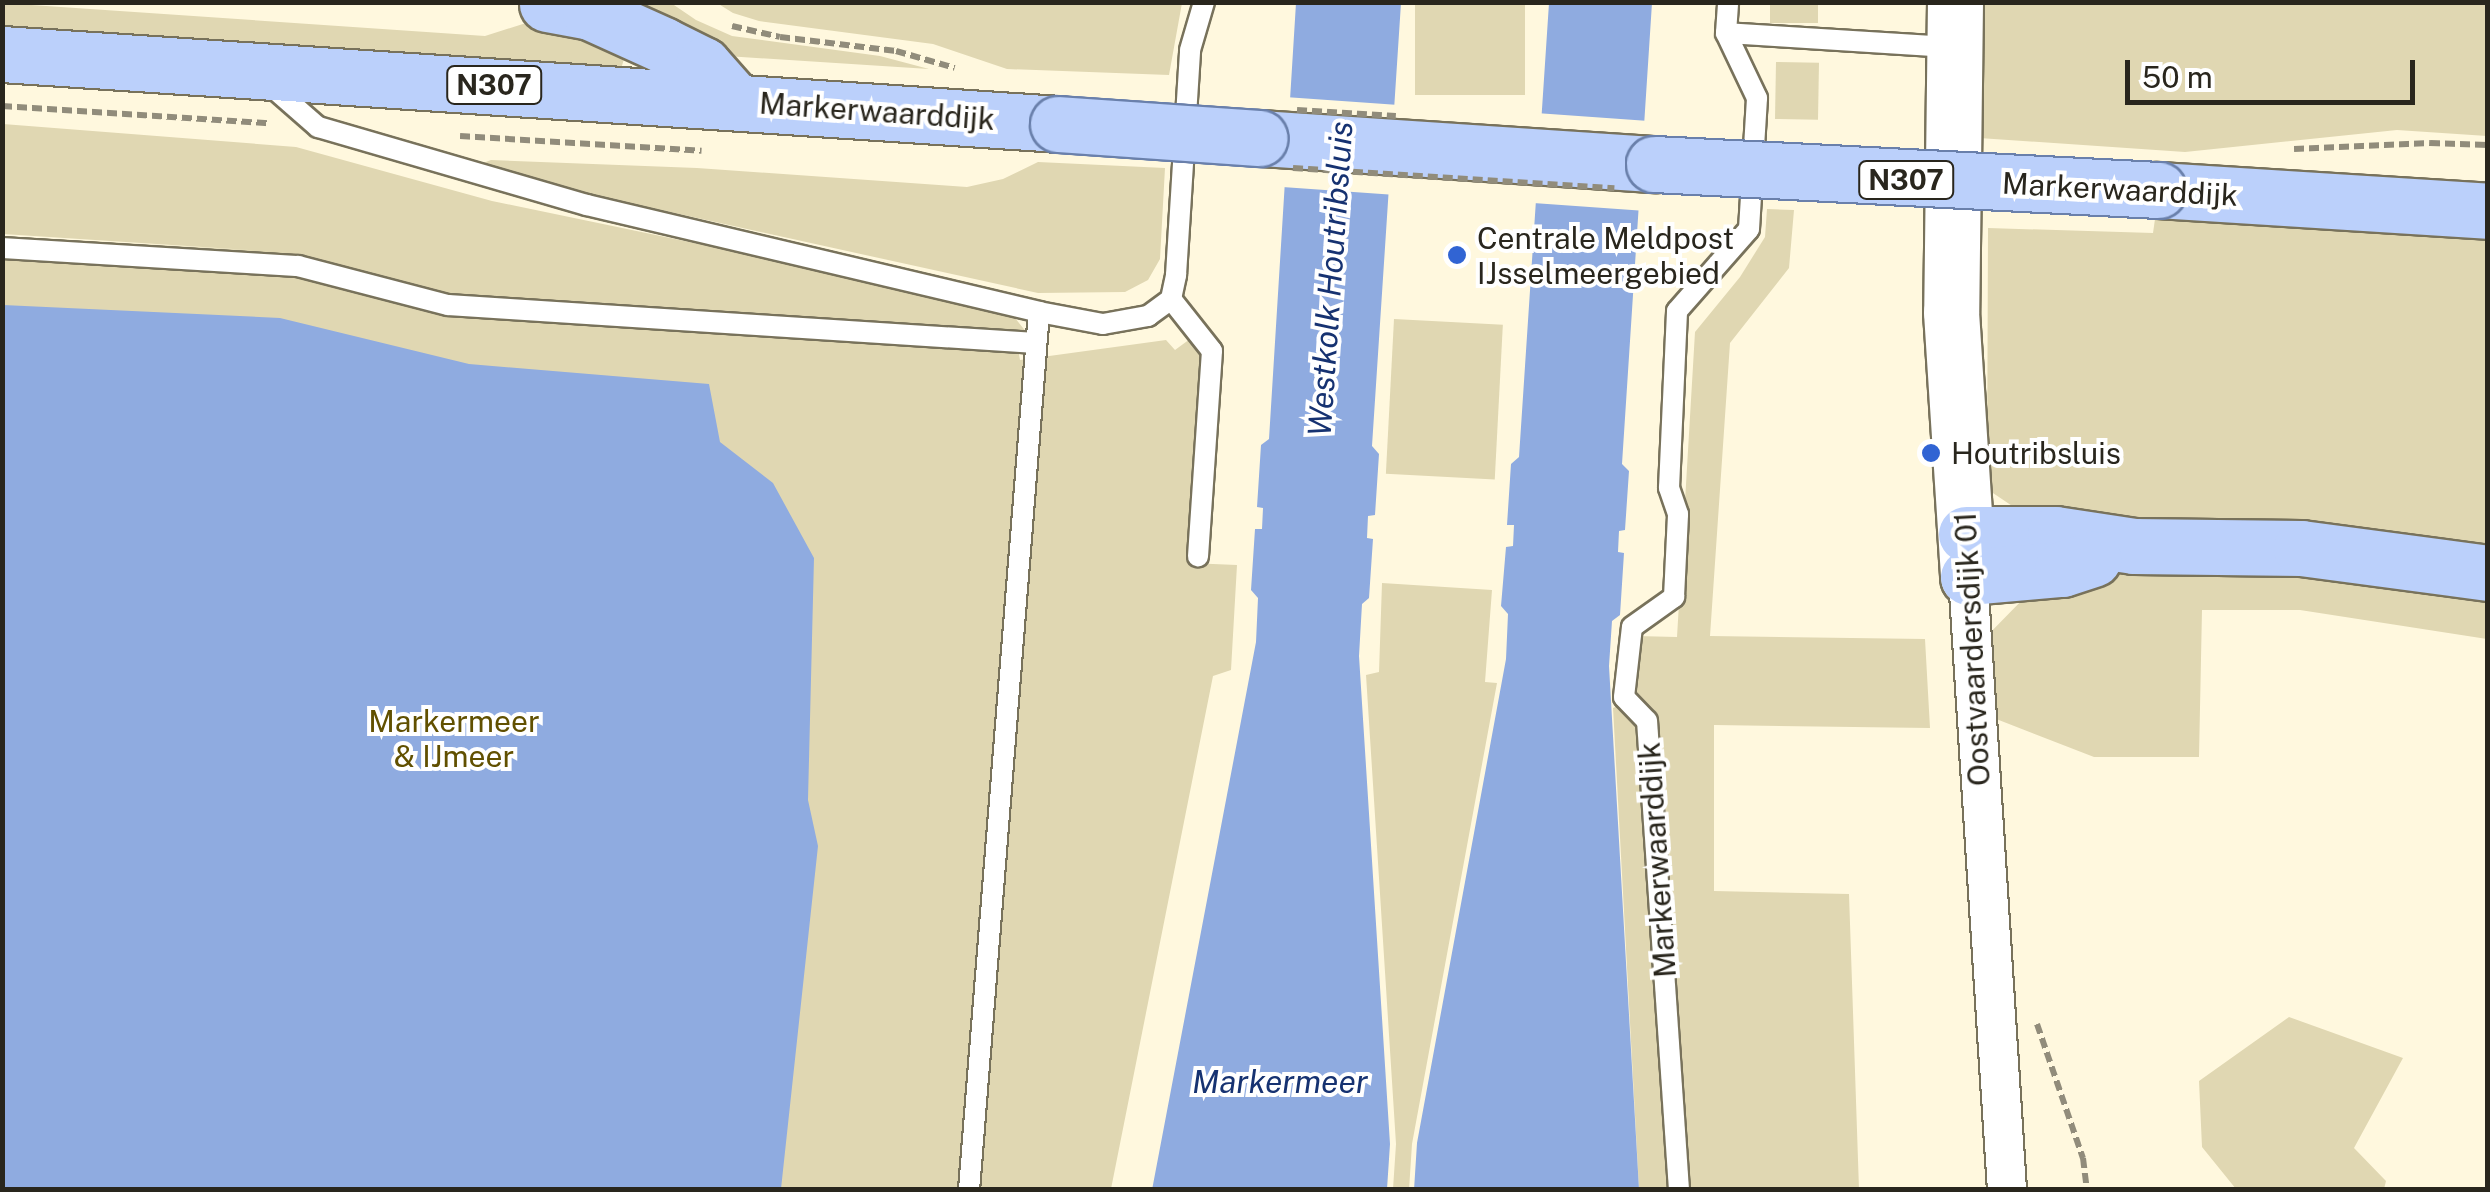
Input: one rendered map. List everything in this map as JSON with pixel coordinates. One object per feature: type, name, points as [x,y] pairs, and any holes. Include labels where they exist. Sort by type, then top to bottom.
[{"type":"main road","points":[[534,3],[590,12],[663,45],[703,66],[735,101]]},
{"type":"main road","name":"Markerwaarddijk","points":[[2,54],[1837,176],[2158,190],[2488,211]]},
{"type":"main road","points":[[1967,555],[2055,534],[2134,546],[2301,548],[2488,572]]},
{"type":"street","name":"Oostvaardersdijk 01","points":[[1954,25],[1952,312],[2007,1190]]},
{"type":"lane","points":[[252,70],[318,126],[587,205],[1103,324],[1148,316],[1171,299],[1176,276],[1190,50],[1204,2]]},
{"type":"lane","points":[[1728,2],[1726,33],[1954,25]]},
{"type":"lane","name":"Markerwaarddijk","points":[[1680,1190],[1647,720],[1624,697],[1632,627],[1674,598],[1678,514],[1669,488],[1677,311],[1749,229],[1756,98],[1726,33]]},
{"type":"lane","points":[[2,248],[298,266],[448,305],[1036,343]]},
{"type":"lane","points":[[1171,299],[1212,352],[1198,557]]},
{"type":"lane","points":[[969,1190],[1039,312]]},
{"type":"path","name":"Markerwaarddijk","points":[[727,24],[780,37],[896,51],[966,72]]},
{"type":"path","points":[[2284,150],[2430,143],[2488,146]]},
{"type":"path","points":[[1292,168],[1625,189]]},
{"type":"path","points":[[2032,1008],[2083,1158],[2087,1190]]},
{"type":"green space","points":[[2,3],[485,36],[548,16],[627,49],[621,69],[3,28]]},
{"type":"green space","points":[[604,3],[671,3],[696,20],[732,36],[880,56],[929,69],[726,56]]},
{"type":"green space","points":[[717,3],[1182,3],[1169,75],[1007,69],[933,44],[759,21]]},
{"type":"green space","points":[[1415,3],[1525,3],[1525,95],[1415,95]]},
{"type":"green space","points":[[1770,3],[1818,3],[1818,23],[1770,23]]},
{"type":"green space","points":[[1981,3],[2487,3],[2487,136],[2397,130],[2185,152],[1979,138]]},
{"type":"green space","points":[[1776,62],[1819,63],[1818,120],[1775,119]]},
{"type":"green space","name":"Markermeer & IJmeer","points":[[3,124],[296,147],[492,201],[1007,308],[1027,333],[574,301],[591,306],[1018,349],[1020,360],[1166,340],[1175,350],[1190,339],[1204,358],[1189,563],[1237,565],[1231,670],[1213,676],[1111,1189],[3,1189],[2,236],[263,251],[3,234]]},
{"type":"green space","points":[[491,160],[697,168],[967,187],[1003,179],[1038,162],[1165,168],[1160,259],[1148,280],[1125,292],[1038,293],[470,168]]},
{"type":"green space","points":[[1767,209],[1794,210],[1789,268],[1730,343],[1710,636],[1925,639],[1930,728],[1714,725],[1714,891],[1849,894],[1859,1189],[1639,1189],[1613,708],[1634,699],[1636,636],[1677,637],[1695,332],[1740,277],[1765,237]]},
{"type":"green space","points":[[2156,212],[2487,241],[2487,556],[2039,524],[1987,489],[1988,228],[2153,233]]},
{"type":"green space","points":[[1394,319],[1503,325],[1495,479],[1386,474]]},
{"type":"green space","points":[[2129,571],[2289,573],[2487,602],[2487,639],[2300,610],[2202,610],[2199,757],[2094,757],[1986,715],[1982,641],[2028,594]]},
{"type":"green space","points":[[1382,583],[1492,590],[1485,682],[1497,683],[1412,1144],[1409,1190],[1393,1189],[1396,1144],[1366,675],[1379,672]]},
{"type":"green space","points":[[2289,1017],[2403,1058],[2354,1148],[2386,1181],[2384,1189],[2236,1189],[2202,1147],[2199,1081]]},
{"type":"water","name":"Markermeer","points":[[1296,3],[1401,3],[1372,446],[1379,454],[1375,515],[1368,516],[1367,538],[1373,539],[1369,598],[1362,604],[1359,656],[1390,1144],[1387,1189],[1152,1190],[1256,642],[1258,598],[1251,590],[1255,529],[1262,529],[1263,508],[1257,507],[1261,445],[1269,439]]},
{"type":"water","name":"Markermeer","points":[[1549,3],[1652,3],[1622,464],[1629,471],[1625,530],[1619,531],[1618,552],[1624,553],[1620,615],[1612,621],[1609,666],[1639,1189],[1414,1190],[1417,1143],[1506,659],[1508,614],[1501,606],[1506,547],[1513,546],[1514,525],[1507,525],[1511,464],[1519,457]]},
{"type":"water","name":"Markermeer & IJmeer","points":[[3,305],[280,318],[469,364],[709,384],[720,442],[773,483],[814,558],[808,800],[818,846],[781,1189],[3,1189]]},
{"type":"pier","points":[[1285,97],[1399,105],[1392,195],[1279,187]]},
{"type":"pier","points":[[1536,113],[1649,121],[1642,211],[1530,203]]},
{"type":"place","name":"Centrale Meldpost IJsselmeergebied","points":[[1457,255]]},
{"type":"place","name":"Houtribsluis","points":[[1931,453]]},
{"type":"water label","name":"Westkolk Houtribsluis","points":[[1331,279]]}]
